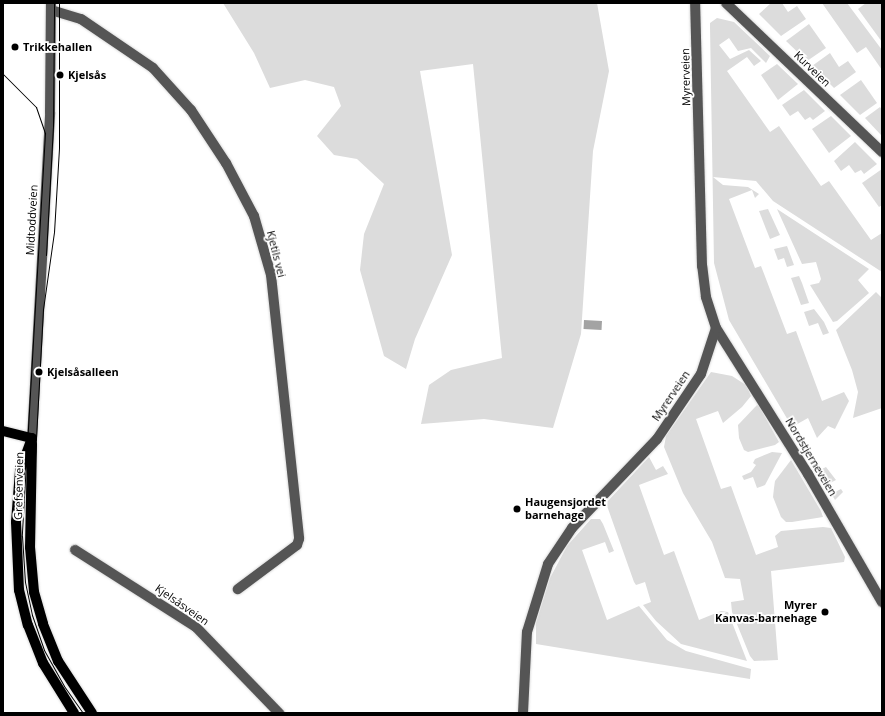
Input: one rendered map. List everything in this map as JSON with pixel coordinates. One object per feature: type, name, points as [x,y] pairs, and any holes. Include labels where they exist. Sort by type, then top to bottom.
[{"type":"main road","points":[[3,431],[32,438]]},
{"type":"main road","name":"Grefsenveien","points":[[32,438],[20,471],[16,522],[20,590],[29,630],[43,663],[74,713]]},
{"type":"main road","name":"Grefsenveien","points":[[32,438],[30,547],[34,592],[43,624],[58,660],[92,713]]},
{"type":"street","name":"Myrerveien","points":[[523,713],[527,632],[548,564],[572,528],[657,439],[701,374],[716,328],[706,297],[702,266],[695,3]]},
{"type":"street","name":"Kurveien","points":[[726,3],[882,152]]},
{"type":"street","name":"Midtoddveien","points":[[32,438],[50,112],[51,7]]},
{"type":"street","name":"Kjetils vei","points":[[51,7],[81,19],[153,68],[191,110],[226,163],[254,216],[271,275],[299,539],[298,545],[238,590]]},
{"type":"street","name":"Nordstjerneveien","points":[[716,328],[808,474],[882,602]]},
{"type":"street","name":"Kjelsåsveien","points":[[75,550],[196,627],[278,713]]},
{"type":"shaded area","points":[[223,3],[597,3],[609,71],[593,151],[581,334],[553,428],[484,419],[421,424],[429,385],[451,370],[502,358],[473,64],[420,71],[452,255],[415,339],[406,369],[384,356],[360,270],[364,234],[384,184],[357,159],[334,155],[317,136],[341,106],[334,87],[305,80],[270,88],[254,53]]},
{"type":"shaded area","points":[[771,3],[782,3],[788,12],[797,6],[806,19],[781,36],[759,14]]},
{"type":"shaded area","points":[[822,3],[847,3],[882,50],[882,70],[866,47],[857,53]]},
{"type":"shaded area","points":[[866,3],[882,3],[882,42],[858,9]]},
{"type":"shaded area","points":[[717,18],[734,22],[770,56],[766,63],[751,48],[738,51],[729,38],[719,45],[730,59],[749,50],[761,61],[754,66],[747,57],[727,71],[770,132],[779,126],[821,186],[829,181],[871,240],[882,233],[882,272],[773,201],[756,181],[713,177],[723,185],[748,187],[759,194],[755,198],[752,190],[729,199],[755,268],[761,266],[787,334],[796,331],[822,401],[844,392],[849,401],[835,429],[828,426],[817,438],[808,418],[792,427],[729,320],[714,263],[710,23]]},
{"type":"shaded area","points":[[809,24],[826,48],[807,61],[786,41]]},
{"type":"shaded area","points":[[830,53],[839,67],[848,61],[856,72],[834,88],[812,66]]},
{"type":"shaded area","points":[[777,64],[798,84],[778,100],[761,75]]},
{"type":"shaded area","points":[[861,80],[877,103],[860,115],[840,95]]},
{"type":"shaded area","points":[[804,90],[825,111],[813,120],[810,117],[805,120],[798,111],[790,116],[782,105]]},
{"type":"shaded area","points":[[880,107],[882,110],[881,135],[865,118]]},
{"type":"shaded area","points":[[831,116],[851,136],[829,153],[812,129]]},
{"type":"shaded area","points":[[855,142],[877,164],[864,174],[861,170],[855,173],[849,165],[841,171],[834,161]]},
{"type":"shaded area","points":[[882,169],[882,205],[879,207],[862,183]]},
{"type":"shaded area","points":[[768,209],[780,235],[770,239],[759,211]]},
{"type":"shaded area","points":[[777,209],[869,269],[858,280],[869,293],[837,321],[833,322],[810,285],[819,283],[821,279],[816,262],[802,264]]},
{"type":"shaded area","points":[[787,246],[794,265],[787,267],[784,258],[778,260],[774,249]]},
{"type":"shaded area","points":[[799,276],[809,303],[801,305],[791,278]]},
{"type":"shaded area","points":[[876,292],[882,298],[882,408],[853,418],[858,392],[852,370],[836,330]]},
{"type":"shaded area","points":[[814,309],[824,322],[829,333],[823,335],[818,323],[809,326],[804,312]]},
{"type":"shaded area","points":[[584,320],[602,321],[602,330],[584,329]]},
{"type":"shaded area","points":[[711,372],[732,376],[746,385],[751,396],[742,407],[723,423],[718,411],[696,419],[721,489],[731,486],[756,555],[778,547],[775,536],[781,531],[823,527],[831,528],[845,557],[844,562],[771,571],[778,660],[754,661],[750,656],[732,612],[731,602],[744,600],[740,579],[725,578],[712,542],[683,493],[664,447],[666,436]]},
{"type":"shaded area","points":[[757,405],[759,406],[779,442],[775,445],[748,452],[744,450],[739,438],[738,425]]},
{"type":"shaded area","points":[[772,452],[782,453],[765,485],[757,488],[753,477],[744,480],[742,476],[751,472],[756,465],[753,463],[755,459]]},
{"type":"shaded area","points":[[649,457],[656,470],[663,466],[668,474],[639,485],[664,555],[674,551],[699,620],[721,611],[728,612],[747,661],[681,644],[656,621],[643,605],[651,602],[645,582],[636,585],[634,582],[606,503]]},
{"type":"shaded area","points":[[791,460],[823,517],[786,522],[781,517],[773,497],[775,481]]},
{"type":"shaded area","points":[[826,467],[836,480],[830,483],[835,492],[841,489],[843,492],[835,500],[820,474],[820,470]]},
{"type":"shaded area","points":[[591,519],[600,519],[614,551],[609,553],[605,542],[582,550],[607,620],[639,606],[667,640],[686,651],[751,669],[750,679],[536,644],[536,623],[550,578],[567,546]]},
{"type":"tram line","points":[[46,255],[53,127],[54,3]]},
{"type":"tram line","points":[[59,3],[59,148],[54,232],[43,309],[30,547],[34,592],[47,635],[64,672],[92,713]]},
{"type":"tram line","points":[[3,74],[36,107],[45,133],[22,536],[25,582],[32,615],[44,650],[64,686],[83,713]]},
{"type":"place","name":"Trikkehallen","points":[[15,47]]},
{"type":"place","name":"Kjelsås","points":[[60,75]]},
{"type":"place","name":"Kjelsåsalleen","points":[[39,372]]},
{"type":"place","name":"Haugensjordet barnehage","points":[[517,509]]},
{"type":"place","name":"Myrer Kanvas-barnehage","points":[[825,612]]}]
